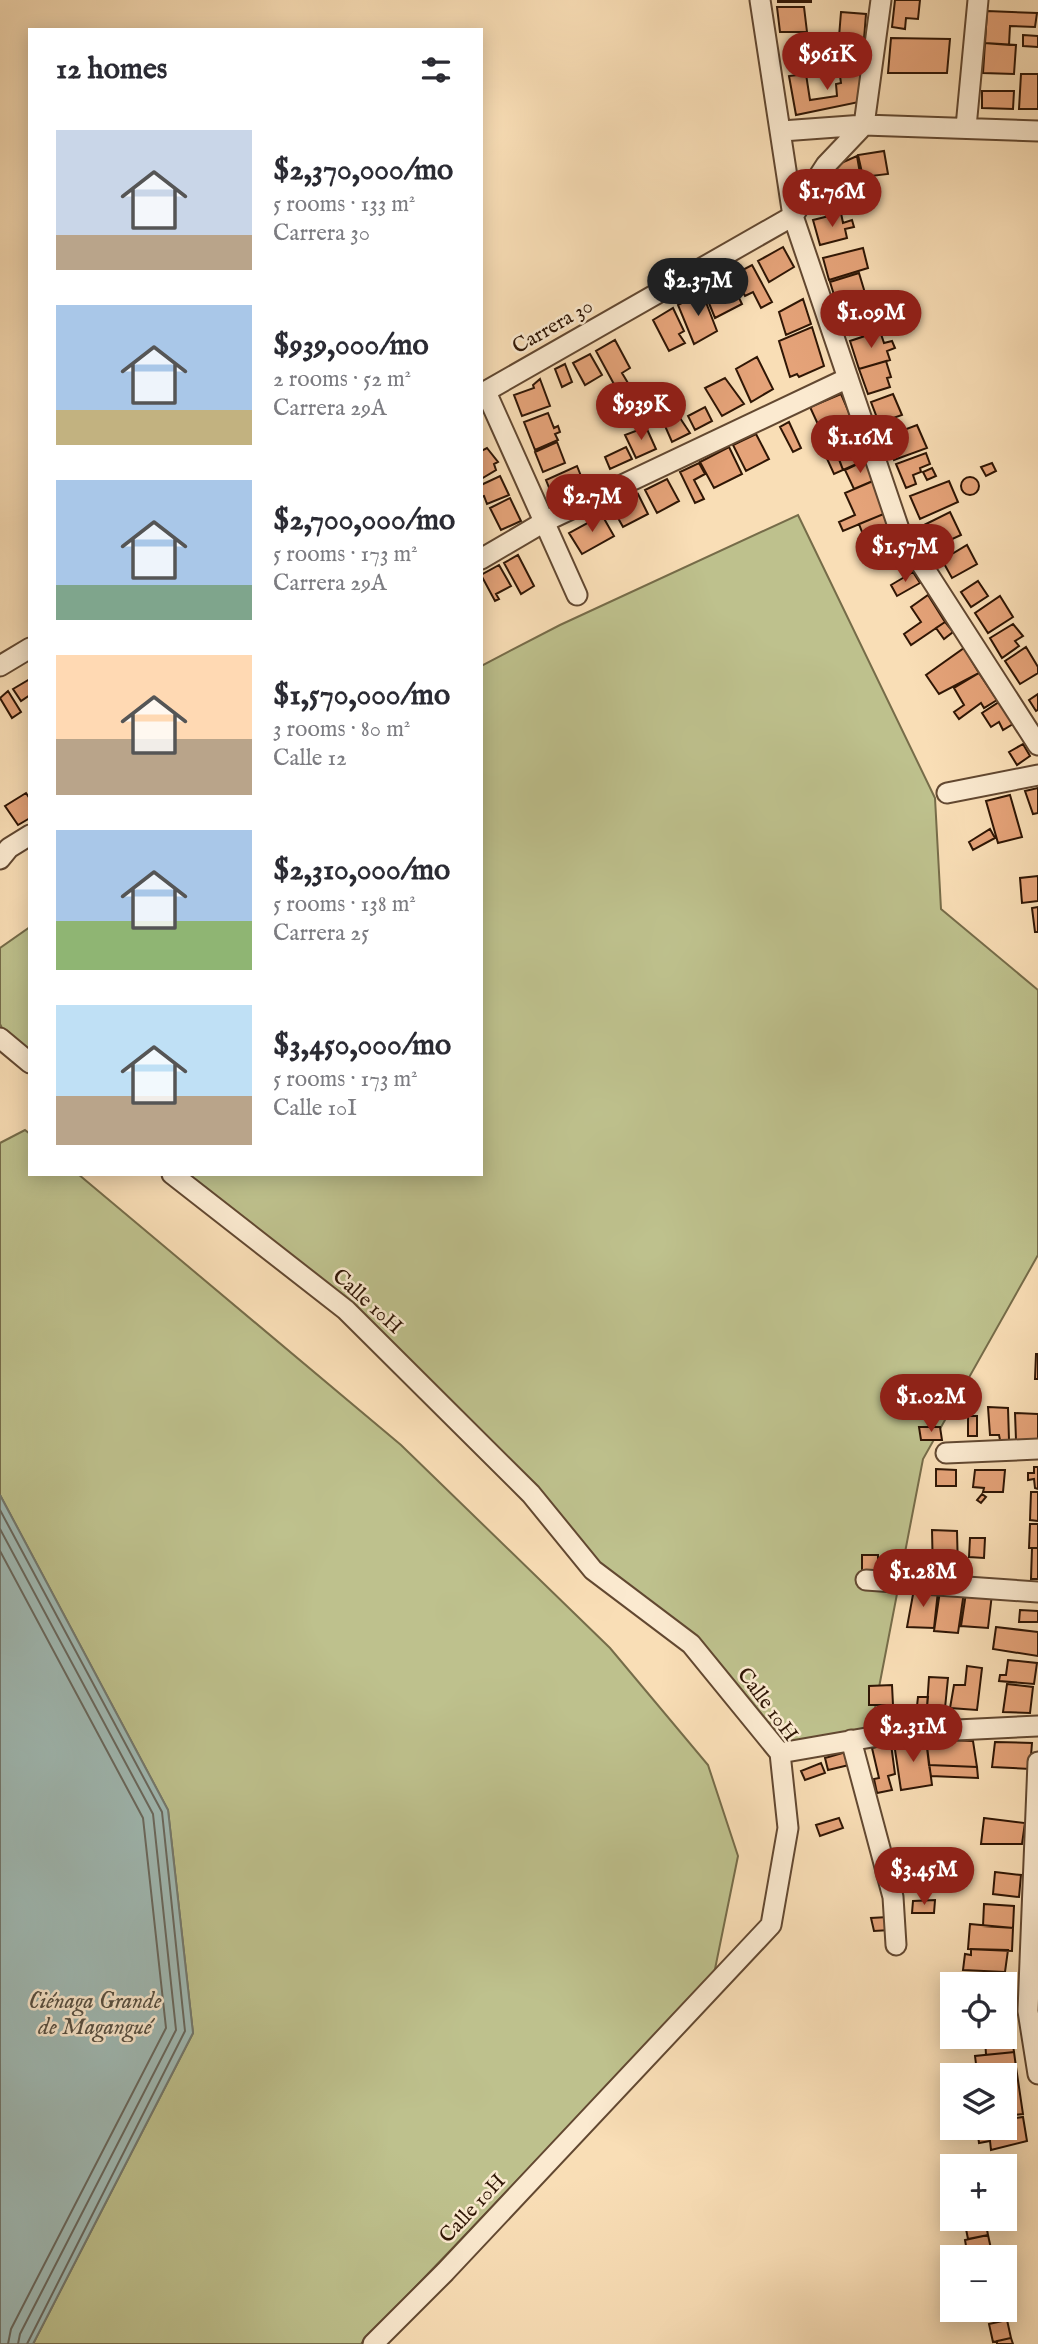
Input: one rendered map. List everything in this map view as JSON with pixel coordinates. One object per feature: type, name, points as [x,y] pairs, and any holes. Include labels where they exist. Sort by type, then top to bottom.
[{"type":"street","points":[[760,0],[793,216],[899,529],[1038,745]]},
{"type":"street","points":[[793,216],[826,165],[864,125],[881,0]]},
{"type":"street","points":[[966,127],[978,0]]},
{"type":"street","points":[[782,131],[864,125],[1038,131]]},
{"type":"street","name":"Carrera 30","points":[[484,393],[793,216]]},
{"type":"street","points":[[483,558],[544,522],[848,378]]},
{"type":"street","points":[[484,393],[577,595]]},
{"type":"street","points":[[0,666],[28,649]]},
{"type":"street","points":[[947,793],[1038,775]]},
{"type":"street","points":[[3,846],[28,836]]},
{"type":"street","points":[[0,1038],[28,1061]]},
{"type":"street","name":"Calle 10H","points":[[175,1176],[346,1310],[531,1494],[593,1570],[691,1644],[780,1753],[788,1828],[771,1924],[464,2252],[373,2344]]},
{"type":"street","points":[[946,1453],[1038,1450]]},
{"type":"street","points":[[866,1580],[1038,1592]]},
{"type":"street","points":[[780,1753],[895,1733],[1038,1726]]},
{"type":"street","points":[[851,1740],[870,1821],[893,1897],[896,1945]]},
{"type":"street","points":[[1038,1762],[1028,2011],[1038,2074]]},
{"type":"green space","points":[[798,515],[935,798],[941,909],[1038,990],[1038,1255],[923,1459],[870,1734],[782,1748],[694,1641],[597,1566],[536,1491],[184,1176],[483,1176],[483,665],[560,625]]},
{"type":"green space","points":[[28,928],[28,1054],[7,1038],[0,1024],[0,948]]},
{"type":"green space","points":[[25,1130],[28,1132],[28,1176],[80,1176],[401,1445],[610,1648],[708,1765],[738,1856],[714,1974],[361,2344],[33,2344],[193,2033],[168,1810],[0,1495],[0,1143]]},
{"type":"water","name":"Ciénaga Grande de Magangué","points":[[0,1495],[168,1810],[193,2033],[33,2344],[0,2344]]},
{"type":"building","points":[[811,0],[811,2],[778,2]]},
{"type":"building","points":[[895,0],[920,0],[918,19],[906,18],[905,29],[892,27]]},
{"type":"building","points":[[777,7],[804,7],[807,32],[780,32]]},
{"type":"building","points":[[987,11],[1037,13],[1035,27],[1010,26],[1009,45],[985,43]]},
{"type":"building","points":[[841,12],[866,14],[864,39],[839,37]]},
{"type":"building","points":[[1023,35],[1038,36],[1038,47],[1023,46]]},
{"type":"building","points":[[891,38],[950,39],[947,73],[888,73]]},
{"type":"building","points":[[824,41],[864,41],[861,65],[830,66],[830,54],[824,54]]},
{"type":"building","points":[[985,43],[1016,45],[1014,74],[983,73]]},
{"type":"building","points":[[861,67],[859,102],[796,115],[789,76],[806,74],[810,100],[837,96],[836,84],[841,83],[840,76],[835,77],[835,70]]},
{"type":"building","points":[[1021,74],[1038,74],[1038,109],[1019,109]]},
{"type":"building","points":[[982,91],[1014,91],[1013,109],[982,108]]},
{"type":"building","points":[[884,151],[888,174],[863,177],[858,155]]},
{"type":"building","points":[[857,156],[862,185],[842,189],[832,167]]},
{"type":"building","points":[[826,175],[832,191],[828,192],[832,212],[821,214],[817,194]]},
{"type":"building","points":[[841,213],[843,223],[852,220],[854,227],[845,229],[847,238],[820,245],[813,220]]},
{"type":"building","points":[[783,247],[794,267],[769,282],[758,261]]},
{"type":"building","points":[[863,248],[868,268],[829,280],[823,258]]},
{"type":"building","points":[[752,265],[772,302],[761,308],[753,292],[745,296],[733,275]]},
{"type":"building","points":[[859,273],[868,303],[839,311],[830,282]]},
{"type":"building","points":[[729,277],[742,304],[715,318],[704,291]]},
{"type":"building","points":[[702,292],[717,331],[694,344],[678,305]]},
{"type":"building","points":[[803,299],[811,324],[786,335],[779,312]]},
{"type":"building","points":[[864,304],[872,328],[850,335],[842,310]]},
{"type":"building","points":[[673,308],[684,331],[679,334],[685,343],[669,351],[653,320]]},
{"type":"building","points":[[812,327],[824,366],[799,377],[797,374],[790,377],[779,341]]},
{"type":"building","points":[[880,331],[884,343],[892,341],[895,348],[887,351],[890,360],[859,369],[850,341]]},
{"type":"building","points":[[615,340],[630,368],[622,373],[628,383],[615,386],[596,351]]},
{"type":"building","points":[[590,354],[602,375],[585,385],[573,363]]},
{"type":"building","points":[[757,357],[773,389],[751,402],[736,369]]},
{"type":"building","points":[[886,361],[891,377],[887,378],[890,387],[868,394],[859,369]]},
{"type":"building","points":[[565,364],[572,382],[562,387],[555,369]]},
{"type":"building","points":[[725,378],[744,404],[722,416],[705,388]]},
{"type":"building","points":[[540,379],[550,406],[522,416],[514,395],[534,388],[533,385]]},
{"type":"building","points":[[841,394],[851,417],[821,431],[810,407]]},
{"type":"building","points":[[893,394],[902,415],[879,423],[871,402]]},
{"type":"building","points":[[705,407],[712,421],[695,430],[688,416]]},
{"type":"building","points":[[548,413],[554,428],[558,426],[560,432],[555,434],[558,440],[535,450],[524,422]]},
{"type":"building","points":[[680,418],[690,433],[672,442],[665,426]]},
{"type":"building","points":[[852,420],[868,459],[843,470],[828,431]]},
{"type":"building","points":[[789,422],[801,448],[793,452],[780,427]]},
{"type":"building","points":[[917,425],[927,448],[894,460],[885,437]]},
{"type":"building","points":[[646,427],[656,449],[636,458],[625,435]]},
{"type":"building","points":[[828,431],[832,441],[823,445],[820,435]]},
{"type":"building","points":[[756,434],[769,459],[746,471],[733,445]]},
{"type":"building","points":[[557,442],[565,463],[543,472],[535,452]]},
{"type":"building","points":[[834,445],[843,470],[834,474],[823,450]]},
{"type":"building","points":[[626,447],[632,459],[610,469],[605,457]]},
{"type":"building","points":[[729,447],[742,474],[714,488],[700,462]]},
{"type":"building","points":[[487,448],[498,462],[494,464],[496,470],[483,478],[483,450]]},
{"type":"building","points":[[926,453],[930,464],[913,475],[916,484],[906,488],[896,464]]},
{"type":"building","points":[[866,460],[875,480],[854,489],[845,470]]},
{"type":"building","points":[[699,463],[705,474],[694,480],[704,499],[695,503],[680,472]]},
{"type":"building","points":[[992,463],[996,471],[986,476],[981,467]]},
{"type":"building","points":[[577,466],[585,486],[554,500],[546,480]]},
{"type":"building","points":[[932,468],[936,476],[927,480],[923,472]]},
{"type":"building","points":[[500,476],[509,495],[487,504],[483,496],[483,484]]},
{"type":"building","points":[[966,477],[974,477],[979,486],[977,493],[966,495],[961,490],[961,482]]},
{"type":"building","points":[[667,479],[679,501],[657,513],[645,490]]},
{"type":"building","points":[[873,481],[886,513],[843,531],[839,522],[855,515],[845,493]]},
{"type":"building","points":[[949,481],[958,502],[920,519],[910,496]]},
{"type":"building","points":[[638,494],[648,514],[623,527],[613,509]]},
{"type":"building","points":[[510,498],[521,521],[501,530],[490,508]]},
{"type":"building","points":[[950,512],[961,535],[935,547],[924,525]]},
{"type":"building","points":[[886,513],[895,533],[867,545],[859,524]]},
{"type":"building","points":[[602,515],[614,536],[582,554],[569,533]]},
{"type":"building","points":[[900,541],[907,558],[885,567],[878,550]]},
{"type":"building","points":[[967,545],[977,564],[952,578],[942,560]]},
{"type":"building","points":[[518,555],[534,586],[521,594],[504,563]]},
{"type":"building","points":[[499,565],[511,586],[496,594],[499,599],[495,601],[483,574]]},
{"type":"building","points":[[913,572],[920,583],[897,596],[891,585]]},
{"type":"building","points":[[978,581],[988,596],[971,607],[961,592]]},
{"type":"building","points":[[928,595],[945,622],[911,645],[904,634],[921,622],[911,607]]},
{"type":"building","points":[[1000,596],[1013,617],[988,633],[975,613]]},
{"type":"building","points":[[945,622],[953,632],[944,639],[936,628]]},
{"type":"building","points":[[1013,624],[1023,636],[1015,641],[1019,646],[1002,658],[990,638]]},
{"type":"building","points":[[1026,647],[1038,667],[1038,673],[1020,684],[1005,661]]},
{"type":"building","points":[[964,648],[979,673],[939,694],[926,675]]},
{"type":"building","points":[[979,673],[997,700],[984,708],[981,703],[959,719],[954,712],[964,705],[954,688]]},
{"type":"building","points":[[28,680],[28,696],[21,701],[13,689]]},
{"type":"building","points":[[8,691],[21,712],[12,718],[0,698]]},
{"type":"building","points":[[1038,694],[1038,710],[1036,711],[1029,700]]},
{"type":"building","points":[[999,702],[1013,724],[1003,730],[999,722],[991,727],[982,713]]},
{"type":"building","points":[[1023,744],[1030,756],[1017,765],[1009,752]]},
{"type":"building","points":[[1038,788],[1038,813],[1033,814],[1025,791]]},
{"type":"building","points":[[26,793],[28,819],[18,825],[5,806]]},
{"type":"building","points":[[1010,795],[1022,837],[998,843],[986,801]]},
{"type":"building","points":[[990,829],[995,838],[973,850],[969,842]]},
{"type":"building","points":[[1038,876],[1038,901],[1022,903],[1020,878]]},
{"type":"building","points":[[1038,907],[1038,932],[1035,932],[1032,908]]},
{"type":"building","points":[[1038,1354],[1038,1379],[1035,1379]]},
{"type":"building","points":[[988,1407],[1008,1408],[1009,1440],[1000,1440],[999,1435],[990,1435]]},
{"type":"building","points":[[1015,1413],[1038,1414],[1038,1440],[1016,1440]]},
{"type":"building","points":[[968,1416],[977,1416],[977,1436],[968,1436]]},
{"type":"building","points":[[919,1427],[940,1427],[942,1440],[921,1440]]},
{"type":"building","points":[[1034,1467],[1038,1467],[1038,1489],[1035,1488],[1034,1479],[1028,1480],[1028,1473],[1034,1473]]},
{"type":"building","points":[[936,1469],[956,1470],[956,1486],[936,1486]]},
{"type":"building","points":[[975,1470],[1005,1470],[1003,1492],[983,1492],[984,1488],[973,1487]]},
{"type":"building","points":[[1031,1492],[1038,1492],[1038,1521],[1030,1520]]},
{"type":"building","points":[[982,1494],[986,1497],[981,1503],[977,1500]]},
{"type":"building","points":[[1030,1524],[1038,1524],[1038,1548],[1029,1548]]},
{"type":"building","points":[[932,1530],[957,1531],[958,1572],[946,1571],[946,1576],[933,1576]]},
{"type":"building","points":[[970,1538],[985,1538],[984,1558],[969,1557]]},
{"type":"building","points":[[1032,1548],[1038,1548],[1038,1579],[1031,1579]]},
{"type":"building","points":[[862,1555],[878,1555],[878,1577],[862,1576]]},
{"type":"building","points":[[914,1589],[938,1591],[934,1628],[907,1627]]},
{"type":"building","points":[[940,1591],[964,1592],[958,1633],[934,1631]]},
{"type":"building","points":[[966,1593],[992,1594],[988,1628],[961,1626]]},
{"type":"building","points":[[1020,1610],[1038,1611],[1038,1622],[1019,1622]]},
{"type":"building","points":[[996,1627],[1038,1632],[1038,1656],[993,1649]]},
{"type":"building","points":[[1008,1660],[1037,1663],[1034,1684],[999,1681],[1000,1675],[1006,1675]]},
{"type":"building","points":[[967,1666],[982,1668],[977,1710],[950,1708],[954,1685],[965,1685]]},
{"type":"building","points":[[929,1677],[948,1678],[945,1708],[927,1707]]},
{"type":"building","points":[[1007,1684],[1033,1687],[1030,1713],[1003,1712]]},
{"type":"building","points":[[892,1685],[893,1705],[869,1705],[869,1686]]},
{"type":"building","points":[[918,1697],[928,1697],[927,1707],[917,1706]]},
{"type":"building","points":[[926,1739],[973,1741],[977,1767],[929,1765]]},
{"type":"building","points":[[926,1739],[932,1785],[901,1790],[894,1743]]},
{"type":"building","points":[[995,1742],[1032,1743],[1030,1769],[992,1767]]},
{"type":"building","points":[[891,1744],[895,1774],[888,1776],[892,1790],[877,1793],[874,1779],[879,1778],[872,1748]]},
{"type":"building","points":[[846,1752],[849,1765],[828,1770],[825,1758]]},
{"type":"building","points":[[821,1763],[825,1773],[805,1780],[801,1771]]},
{"type":"building","points":[[929,1765],[977,1767],[978,1778],[931,1776]]},
{"type":"building","points":[[839,1818],[843,1828],[820,1836],[816,1825]]},
{"type":"building","points":[[984,1818],[1025,1823],[1022,1844],[981,1844]]},
{"type":"building","points":[[995,1872],[1021,1875],[1019,1897],[993,1894]]},
{"type":"building","points":[[935,1900],[934,1913],[912,1913],[913,1901]]},
{"type":"building","points":[[984,1904],[1014,1906],[1013,1928],[983,1926]]},
{"type":"building","points":[[888,1917],[890,1930],[874,1931],[871,1918]]},
{"type":"building","points":[[970,1924],[1013,1928],[1012,1951],[968,1949]]},
{"type":"building","points":[[971,1949],[1008,1950],[1005,1972],[963,1970],[965,1954],[971,1955]]},
{"type":"building","points":[[986,2049],[1014,2049],[1014,2052],[986,2055]]},
{"type":"building","points":[[1014,2052],[1015,2063],[976,2063],[975,2056]]},
{"type":"building","points":[[1017,2074],[1023,2114],[1017,2115]]},
{"type":"building","points":[[1023,2117],[1027,2141],[991,2150],[990,2141],[979,2143],[979,2140],[1017,2140],[1017,2118]]},
{"type":"building","points":[[966,2231],[987,2231],[988,2235],[968,2239]]},
{"type":"building","points":[[988,2235],[990,2245],[966,2245],[965,2240]]},
{"type":"building","points":[[1007,2322],[1011,2338],[993,2342],[989,2324]]},
{"type":"building","points":[[1011,2338],[1013,2344],[997,2344],[997,2341]]}]
